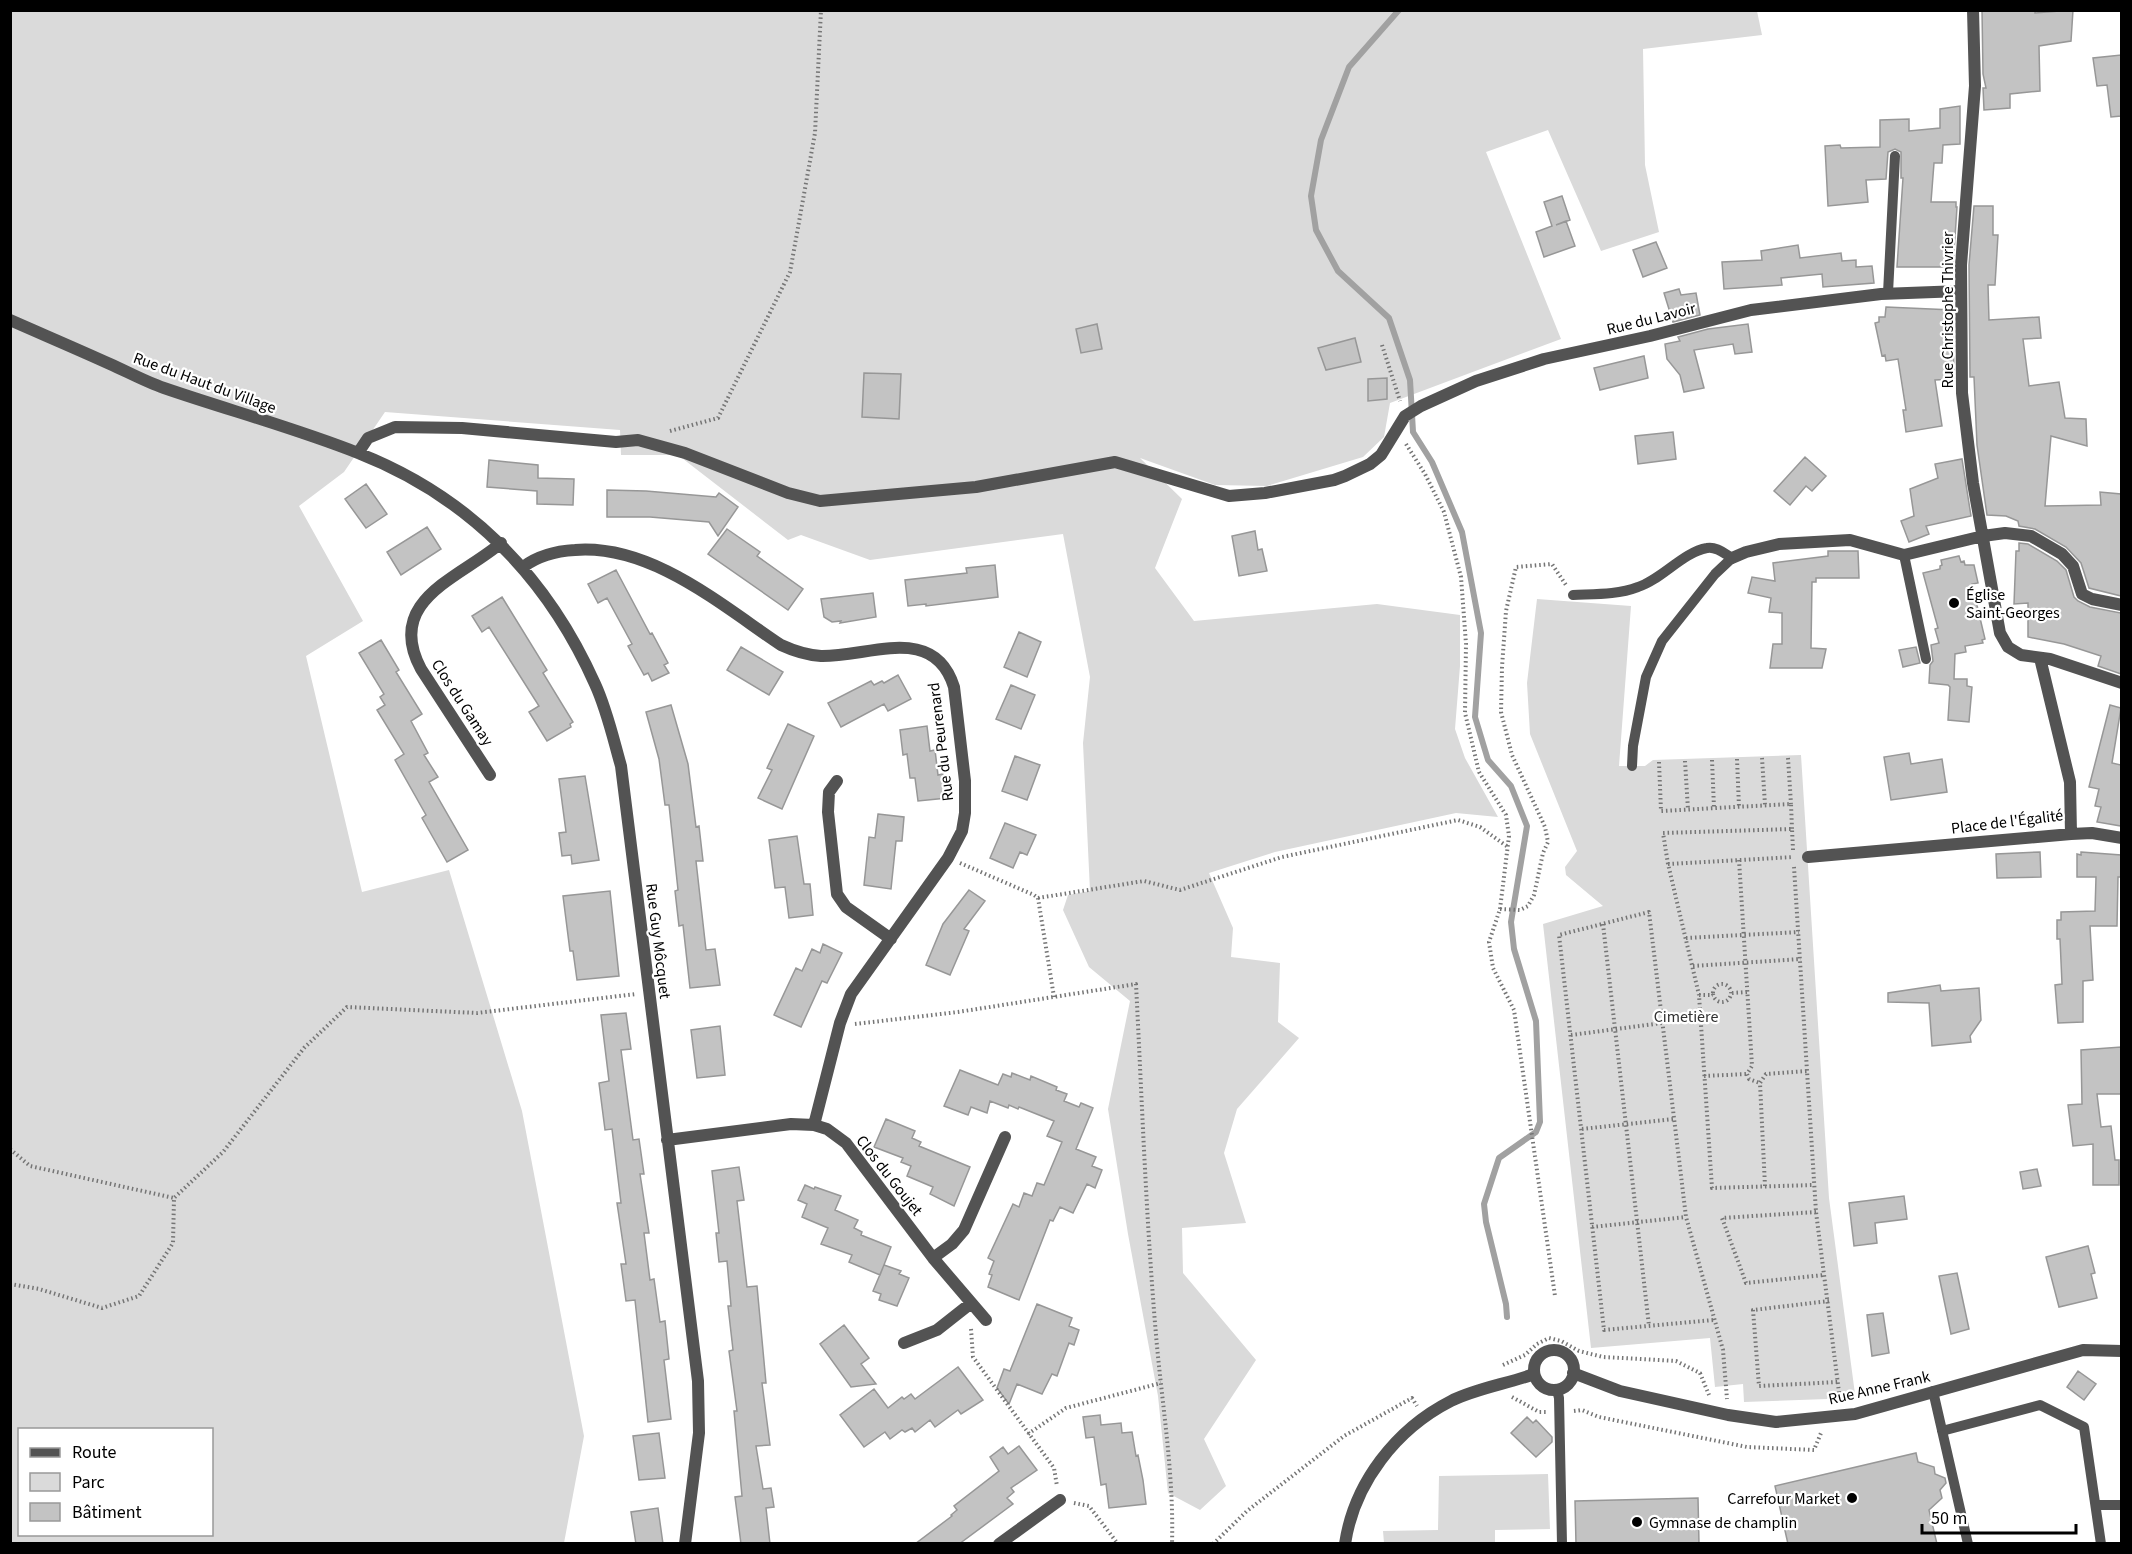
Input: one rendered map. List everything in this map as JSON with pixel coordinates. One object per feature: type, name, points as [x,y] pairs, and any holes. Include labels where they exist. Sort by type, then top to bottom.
[{"type":"street","name":"Rue Christophe Thivrier","points":[[1973,10],[1975,86],[1961,265],[1962,393],[1973,483],[1983,536]]},
{"type":"street","name":"Rue du Lavoir","points":[[638,440],[685,453],[788,493],[820,501],[976,487],[1115,462],[1229,496],[1265,493],[1334,480],[1370,464],[1381,455],[1405,416],[1421,406],[1476,381],[1545,359],[1650,336],[1751,310],[1888,293],[1961,291]]},
{"type":"street","name":"Rue du Haut du Village","points":[[10,320],[161,387],[358,453]]},
{"type":"street","points":[[358,453],[369,438],[395,426],[462,428],[616,441],[638,440]]},
{"type":"street","name":"Rue Guy Môcquet","points":[[358,453],[429,489],[467,513],[524,567],[555,611],[582,657],[606,712],[621,766],[698,1381],[699,1433],[685,1544]]},
{"type":"street","points":[[1732,558],[1779,544],[1850,540],[1904,555],[1983,536],[2005,534],[2031,536],[2062,554],[2073,566],[2082,594],[2092,599],[2121,605]]},
{"type":"street","points":[[1983,536],[2000,633],[2008,647],[2021,655],[2050,659],[2120,683]]},
{"type":"street","name":"Clos du Gamay","points":[[490,776],[416,659],[412,633],[417,612],[432,591],[501,543]]},
{"type":"street","name":"Rue du Peurenard","points":[[524,567],[543,555],[559,551],[603,550],[623,553],[682,579],[781,645],[795,651],[822,656],[906,648],[928,652],[945,668],[954,687],[964,780],[962,831],[948,858],[851,994],[840,1023],[814,1125]]},
{"type":"street","name":"Place de l'Égalité","points":[[1808,856],[2071,834],[2070,782],[2040,658]]},
{"type":"street","points":[[837,781],[829,792],[828,812],[837,894],[846,907],[891,939]]},
{"type":"street","points":[[2071,834],[2092,833],[2121,838]]},
{"type":"street","name":"Clos du Goujet","points":[[667,1140],[791,1124],[814,1125],[827,1129],[846,1143],[933,1258],[986,1320]]},
{"type":"street","points":[[933,1258],[952,1244],[964,1230],[1005,1137]]},
{"type":"street","points":[[904,1343],[937,1330],[970,1304]]},
{"type":"street","points":[[1557,1350],[1568,1356],[1573,1373],[1568,1384],[1557,1390],[1545,1388],[1534,1374],[1536,1361],[1540,1356],[1557,1350]]},
{"type":"street","name":"Rue Anne Frank","points":[[1573,1373],[1620,1390],[1728,1415],[1776,1422],[1855,1414],[2083,1350],[2121,1351]]},
{"type":"street","points":[[1345,1544],[1358,1496],[1370,1475],[1397,1441],[1414,1426],[1450,1402],[1534,1374]]},
{"type":"street","points":[[999,1544],[1060,1500]]},
{"type":"lane","points":[[1888,293],[1895,156]]},
{"type":"lane","points":[[1573,595],[1620,593],[1641,586],[1690,555],[1708,547],[1717,549],[1732,558],[1715,574],[1662,641],[1646,678],[1632,766]]},
{"type":"lane","points":[[1904,555],[1926,659]]},
{"type":"lane","points":[[1557,1390],[1562,1544]]},
{"type":"lane","points":[[1933,1392],[1968,1544]]},
{"type":"lane","points":[[1942,1431],[2040,1405],[2084,1427],[2101,1544]]},
{"type":"lane","points":[[2096,1505],[2121,1505]]},
{"type":"path","points":[[638,440],[718,418],[790,272],[815,133],[821,10]]},
{"type":"path","points":[[1382,345],[1405,416]]},
{"type":"path","points":[[1395,432],[1415,457],[1444,512],[1461,577],[1466,644],[1465,713],[1479,772],[1506,815],[1509,836],[1500,909],[1489,942],[1493,968],[1514,1010],[1555,1296]]},
{"type":"path","points":[[1500,909],[1521,910],[1528,906],[1534,896],[1543,853],[1548,842],[1545,827],[1512,755],[1501,712],[1506,611],[1516,567],[1552,564],[1573,595]]},
{"type":"path","points":[[1762,758],[1765,806]]},
{"type":"path","points":[[1492,1387],[1539,1412],[1582,1410],[1599,1417],[1747,1447],[1814,1450],[1823,1429],[1842,1415],[1816,1212],[1788,758]]},
{"type":"path","points":[[1737,759],[1739,807]]},
{"type":"path","points":[[1712,760],[1714,808]]},
{"type":"path","points":[[1685,761],[1688,810]]},
{"type":"path","points":[[1659,762],[1661,811],[1791,804]]},
{"type":"path","points":[[948,858],[1038,898],[1144,881],[1180,890],[1282,858],[1458,820],[1480,827],[1508,847]]},
{"type":"path","points":[[1792,829],[1663,833],[1668,864],[1699,995],[1712,1188],[1814,1185]]},
{"type":"path","points":[[1668,864],[1794,857]]},
{"type":"path","points":[[1739,860],[1752,1066],[1747,1074]]},
{"type":"path","points":[[1038,898],[1054,997]]},
{"type":"path","points":[[1713,1320],[1604,1330],[1560,935],[1649,912],[1686,1217],[1723,1350],[1728,1415]]},
{"type":"path","points":[[1603,924],[1649,1326]]},
{"type":"path","points":[[1686,938],[1799,932]]},
{"type":"path","points":[[1693,966],[1801,959]]},
{"type":"path","points":[[840,1023],[958,1012],[1136,984],[1155,1321],[1171,1465],[1172,1544]]},
{"type":"path","points":[[1722,984],[1730,987],[1732,993],[1730,999],[1722,1003],[1716,1000],[1713,994],[1714,989],[1722,984]]},
{"type":"path","points":[[1732,993],[1747,992]]},
{"type":"path","points":[[10,1284],[39,1289],[102,1308],[139,1296],[173,1243],[174,1198],[223,1152],[304,1048],[347,1007],[477,1013],[648,993]]},
{"type":"path","points":[[1699,995],[1713,994]]},
{"type":"path","points":[[1571,1035],[1662,1023]]},
{"type":"path","points":[[1765,1186],[1760,1083],[1766,1074],[1807,1071]]},
{"type":"path","points":[[1747,1074],[1749,1079],[1760,1083]]},
{"type":"path","points":[[1704,1076],[1747,1074]]},
{"type":"path","points":[[1582,1129],[1674,1119]]},
{"type":"path","points":[[10,1149],[30,1166],[174,1198]]},
{"type":"path","points":[[1816,1212],[1722,1218],[1746,1283],[1824,1275]]},
{"type":"path","points":[[1592,1227],[1686,1217]]},
{"type":"path","points":[[1829,1301],[1753,1310],[1759,1386],[1838,1382]]},
{"type":"path","points":[[970,1304],[973,1357],[1054,1468],[1060,1500],[1089,1506],[1118,1544]]},
{"type":"path","points":[[1028,1434],[1066,1408],[1161,1383]]},
{"type":"path","points":[[1213,1544],[1247,1512],[1344,1436],[1412,1398],[1418,1408]]},
{"type":"green space","points":[[11,11],[1757,11],[1762,35],[1643,49],[1645,165],[1659,232],[1601,251],[1548,130],[1486,152],[1561,339],[1390,403],[1384,437],[1363,457],[1267,486],[1215,485],[1140,458],[1182,499],[1155,568],[1194,621],[1377,604],[1460,615],[1460,666],[1455,729],[1465,758],[1498,817],[1456,813],[1275,852],[1209,873],[1233,928],[1231,957],[1280,963],[1278,1022],[1299,1038],[1237,1109],[1224,1153],[1246,1223],[1182,1228],[1183,1273],[1256,1360],[1204,1439],[1226,1486],[1200,1510],[1168,1493],[1158,1396],[1108,1109],[1130,1001],[1089,967],[1063,910],[1068,895],[1090,891],[1083,743],[1090,677],[1063,534],[870,560],[801,535],[788,540],[678,455],[621,455],[620,430],[385,412],[344,472],[299,506],[363,621],[306,656],[362,892],[449,870],[522,1111],[584,1436],[564,1543],[11,1544]]},
{"type":"green space","name":"Cimetière","points":[[1537,599],[1631,606],[1619,766],[1645,766],[1653,760],[1801,755],[1829,1198],[1855,1394],[1833,1392],[1827,1399],[1744,1402],[1743,1384],[1715,1387],[1710,1338],[1591,1348],[1543,924],[1603,906],[1566,875],[1565,867],[1577,851],[1530,734],[1527,683]]},
{"type":"green space","points":[[1548,1474],[1550,1529],[1495,1530],[1495,1543],[1384,1543],[1383,1531],[1438,1530],[1439,1476]]},
{"type":"building","points":[[1982,10],[2035,10],[2035,13],[2073,10],[2071,41],[2039,46],[2040,91],[2010,94],[2010,108],[1984,110],[1983,88],[1986,88],[1983,74]]},
{"type":"building","points":[[2121,55],[2121,116],[2111,117],[2107,85],[2097,86],[2093,58]]},
{"type":"building","points":[[1960,106],[1960,144],[1943,145],[1942,163],[1934,163],[1931,202],[1956,202],[1953,267],[1897,267],[1903,178],[1901,178],[1901,152],[1895,149],[1888,152],[1886,179],[1866,180],[1868,202],[1828,206],[1825,146],[1880,147],[1880,120],[1909,119],[1909,131],[1940,128],[1940,109]]},
{"type":"building","points":[[1562,196],[1570,220],[1566,221],[1575,246],[1544,257],[1536,232],[1552,226],[1544,202]]},
{"type":"building","points":[[1974,206],[1993,206],[1993,235],[1998,235],[1995,285],[1988,285],[1989,320],[2039,317],[2041,338],[2023,339],[2029,386],[2059,382],[2065,418],[2086,419],[2087,446],[2051,436],[2045,506],[2101,505],[2100,492],[2121,494],[2121,596],[2089,588],[2081,563],[2066,547],[2035,529],[2019,526],[2018,521],[2006,516],[1987,515],[1977,445],[1974,377],[1970,377],[1969,265]]},
{"type":"building","points":[[1656,242],[1667,268],[1643,277],[1633,250]]},
{"type":"building","points":[[1798,245],[1800,258],[1841,253],[1842,261],[1856,260],[1856,267],[1872,266],[1874,283],[1823,287],[1822,274],[1781,278],[1782,285],[1724,289],[1722,262],[1762,260],[1761,251]]},
{"type":"building","points":[[1679,289],[1681,295],[1696,293],[1700,315],[1673,322],[1664,293]]},
{"type":"building","points":[[1886,307],[1953,310],[1954,379],[1935,380],[1942,426],[1906,432],[1903,410],[1906,410],[1898,359],[1886,361],[1885,355],[1882,356],[1875,323],[1879,322],[1879,317],[1885,317]]},
{"type":"building","points":[[1097,324],[1102,349],[1081,353],[1076,329]]},
{"type":"building","points":[[1748,324],[1752,352],[1735,354],[1733,344],[1694,350],[1704,388],[1684,392],[1680,375],[1667,359],[1665,344],[1680,341],[1678,337],[1708,329]]},
{"type":"building","points":[[1355,338],[1361,362],[1326,370],[1318,348]]},
{"type":"building","points":[[1644,356],[1648,378],[1600,390],[1594,368]]},
{"type":"building","points":[[864,373],[901,374],[899,419],[862,417]]},
{"type":"building","points":[[1387,378],[1387,399],[1368,401],[1368,379]]},
{"type":"building","points":[[1673,432],[1676,459],[1638,464],[1635,436]]},
{"type":"building","points":[[1805,457],[1826,476],[1812,491],[1806,486],[1790,505],[1774,491]]},
{"type":"building","points":[[1962,459],[1971,516],[1926,526],[1929,534],[1909,542],[1901,521],[1914,516],[1910,489],[1938,478],[1935,464]]},
{"type":"building","points":[[489,460],[538,465],[538,478],[574,479],[573,505],[537,504],[537,491],[487,487]]},
{"type":"building","points":[[366,484],[387,514],[366,528],[345,499]]},
{"type":"building","points":[[607,490],[716,497],[719,493],[738,507],[718,536],[709,522],[650,517],[607,517]]},
{"type":"building","points":[[427,527],[441,549],[401,575],[387,552]]},
{"type":"building","points":[[727,529],[760,552],[757,556],[803,589],[788,610],[708,554]]},
{"type":"building","points":[[1255,531],[1258,550],[1262,549],[1267,571],[1239,576],[1232,536]]},
{"type":"building","points":[[2019,543],[2028,544],[2057,561],[2066,570],[2074,597],[2078,601],[2090,607],[2121,613],[2121,674],[2098,666],[2101,656],[2064,644],[2028,637],[2028,603],[2014,604],[2016,551],[2019,551]]},
{"type":"building","points":[[1828,551],[1858,551],[1859,578],[1816,578],[1816,582],[1812,582],[1811,648],[1826,649],[1822,668],[1770,668],[1773,644],[1782,644],[1782,613],[1769,612],[1771,598],[1748,593],[1752,577],[1775,581],[1773,563],[1828,556]]},
{"type":"building","points":[[1959,556],[1965,565],[1974,565],[1978,583],[1972,584],[1985,639],[1982,640],[1983,643],[1965,646],[1966,652],[1955,654],[1954,679],[1967,679],[1967,686],[1972,687],[1969,722],[1948,720],[1950,687],[1929,683],[1930,665],[1933,661],[1931,645],[1939,643],[1935,629],[1938,628],[1923,573],[1940,569],[1941,560]]},
{"type":"building","points":[[995,565],[998,597],[908,606],[905,580],[967,573],[966,568]]},
{"type":"building","points":[[616,570],[668,663],[664,665],[669,673],[652,681],[648,673],[644,675],[628,646],[632,644],[607,598],[598,603],[588,584]]},
{"type":"building","points":[[873,593],[876,617],[840,623],[841,621],[832,622],[824,617],[821,599]]},
{"type":"building","points":[[502,597],[547,670],[543,673],[573,722],[570,724],[571,727],[547,741],[529,712],[539,706],[489,627],[482,632],[472,616]]},
{"type":"building","points":[[1019,632],[1041,642],[1027,677],[1004,667]]},
{"type":"building","points":[[381,640],[399,670],[396,672],[422,714],[411,721],[428,753],[424,755],[438,777],[429,782],[468,850],[447,862],[422,818],[426,815],[395,760],[404,754],[377,710],[385,705],[380,697],[384,694],[359,653]]},
{"type":"building","points":[[741,647],[783,672],[769,695],[727,670]]},
{"type":"building","points":[[1916,647],[1920,663],[1903,667],[1899,650]]},
{"type":"building","points":[[898,675],[911,699],[888,711],[884,704],[841,727],[828,703],[871,681],[874,685],[882,681],[884,683]]},
{"type":"building","points":[[1011,685],[1035,695],[1021,729],[996,719]]},
{"type":"building","points":[[671,705],[688,764],[696,827],[699,826],[703,861],[696,861],[706,950],[715,949],[720,985],[690,988],[683,925],[679,926],[675,891],[678,890],[669,805],[665,805],[659,759],[646,712]]},
{"type":"building","points":[[2110,705],[2121,708],[2112,763],[2121,765],[2121,826],[2097,822],[2101,807],[2095,806],[2099,789],[2089,787]]},
{"type":"building","points":[[788,724],[814,736],[782,809],[758,798],[772,770],[767,768]]},
{"type":"building","points":[[927,726],[930,751],[935,750],[938,775],[943,774],[947,798],[918,801],[915,778],[910,778],[907,754],[903,755],[900,730]]},
{"type":"building","points":[[1909,753],[1911,764],[1942,759],[1947,792],[1891,800],[1884,757]]},
{"type":"building","points":[[1015,756],[1040,765],[1027,800],[1002,791]]},
{"type":"building","points":[[585,776],[599,860],[572,864],[571,855],[562,856],[559,833],[566,832],[559,779]]},
{"type":"building","points":[[878,814],[904,817],[902,841],[896,841],[891,889],[864,885],[869,837],[875,838]]},
{"type":"building","points":[[1005,823],[1036,835],[1027,855],[1020,852],[1013,868],[990,858]]},
{"type":"building","points":[[797,836],[804,884],[810,884],[813,915],[789,918],[785,887],[775,888],[769,840]]},
{"type":"building","points":[[2040,852],[2041,877],[1997,878],[1996,854]]},
{"type":"building","points":[[2081,852],[2121,855],[2117,926],[2090,926],[2093,980],[2083,981],[2083,1022],[2058,1023],[2055,985],[2062,984],[2057,920],[2061,920],[2061,912],[2095,911],[2096,877],[2077,877],[2077,854],[2081,855]]},
{"type":"building","points":[[969,890],[985,901],[964,929],[969,931],[950,975],[926,965],[943,924]]},
{"type":"building","points":[[610,891],[619,976],[577,980],[573,951],[570,951],[563,896]]},
{"type":"building","points":[[823,944],[842,953],[827,983],[822,981],[801,1027],[774,1015],[796,968],[802,971],[812,949],[820,953]]},
{"type":"building","points":[[1940,985],[1941,991],[1979,988],[1981,1020],[1970,1036],[1971,1042],[1932,1046],[1929,1003],[1888,1002],[1888,993]]},
{"type":"building","points":[[626,1013],[631,1049],[621,1050],[633,1140],[639,1139],[644,1174],[640,1174],[649,1233],[644,1233],[650,1280],[654,1279],[660,1322],[665,1321],[669,1359],[664,1360],[671,1419],[648,1422],[635,1300],[626,1301],[621,1264],[626,1264],[617,1203],[621,1203],[612,1129],[605,1130],[599,1083],[609,1081],[601,1015]]},
{"type":"building","points":[[720,1026],[725,1075],[697,1078],[691,1030]]},
{"type":"building","points":[[2121,1047],[2121,1094],[2097,1094],[2101,1127],[2111,1126],[2115,1160],[2119,1160],[2119,1185],[2093,1185],[2093,1144],[2073,1146],[2068,1105],[2082,1104],[2081,1050]]},
{"type":"building","points":[[960,1070],[998,1085],[1003,1074],[1011,1077],[1012,1073],[1030,1080],[1031,1076],[1067,1094],[1064,1101],[1079,1107],[1081,1103],[1093,1108],[1076,1149],[1096,1157],[1092,1166],[1102,1170],[1095,1188],[1087,1184],[1073,1213],[1060,1207],[1053,1221],[1050,1220],[1019,1300],[988,1287],[992,1275],[989,1274],[994,1261],[988,1258],[1013,1204],[1019,1207],[1024,1193],[1032,1196],[1037,1183],[1044,1185],[1062,1142],[1047,1136],[1054,1121],[1019,1107],[1018,1109],[1009,1105],[1008,1108],[990,1101],[987,1113],[971,1107],[968,1115],[944,1106]]},
{"type":"building","points":[[886,1119],[915,1131],[912,1138],[921,1142],[919,1146],[970,1167],[954,1206],[930,1194],[933,1187],[907,1176],[911,1166],[901,1162],[903,1158],[874,1147]]},
{"type":"building","points":[[739,1167],[744,1200],[737,1201],[747,1287],[757,1286],[766,1383],[762,1383],[770,1445],[756,1446],[763,1489],[771,1488],[774,1507],[766,1508],[770,1544],[741,1544],[735,1497],[742,1496],[734,1411],[737,1411],[729,1351],[733,1350],[728,1306],[731,1306],[727,1261],[719,1262],[716,1233],[719,1233],[712,1171]]},
{"type":"building","points":[[2037,1169],[2041,1186],[2023,1189],[2020,1172]]},
{"type":"building","points":[[805,1185],[841,1196],[835,1210],[858,1220],[854,1228],[862,1232],[861,1235],[891,1247],[880,1275],[849,1262],[852,1255],[821,1244],[828,1228],[802,1217],[807,1204],[798,1200]]},
{"type":"building","points":[[1904,1196],[1907,1219],[1875,1223],[1877,1243],[1854,1246],[1849,1203]]},
{"type":"building","points":[[2088,1246],[2095,1273],[2091,1274],[2097,1298],[2059,1307],[2046,1257]]},
{"type":"building","points":[[884,1265],[901,1271],[899,1274],[909,1278],[897,1306],[879,1300],[881,1294],[873,1291]]},
{"type":"building","points":[[1957,1273],[1969,1329],[1951,1334],[1939,1276]]},
{"type":"building","points":[[1037,1304],[1072,1318],[1069,1326],[1079,1330],[1074,1345],[1069,1343],[1057,1376],[1052,1374],[1042,1394],[1017,1384],[1009,1404],[997,1388],[1004,1369],[1010,1371]]},
{"type":"building","points":[[1883,1313],[1889,1353],[1872,1356],[1867,1315]]},
{"type":"building","points":[[844,1325],[869,1358],[861,1364],[876,1384],[851,1387],[820,1344]]},
{"type":"building","points":[[958,1367],[983,1400],[961,1414],[958,1410],[935,1427],[930,1420],[915,1432],[912,1428],[905,1432],[902,1430],[890,1439],[885,1432],[864,1447],[840,1415],[874,1389],[888,1408],[902,1397],[904,1399],[911,1394],[915,1399]]},
{"type":"building","points":[[2078,1371],[2096,1384],[2084,1400],[2067,1387]]},
{"type":"building","points":[[1100,1415],[1101,1425],[1121,1423],[1122,1433],[1132,1432],[1146,1504],[1109,1508],[1106,1484],[1101,1485],[1094,1437],[1086,1438],[1083,1417]]},
{"type":"building","points":[[1527,1417],[1533,1423],[1536,1420],[1552,1437],[1552,1442],[1536,1457],[1511,1433]]},
{"type":"building","points":[[659,1433],[665,1478],[639,1480],[633,1436]]},
{"type":"building","points":[[1019,1446],[1037,1470],[1011,1488],[1014,1492],[1007,1498],[1013,1504],[959,1544],[915,1544],[952,1516],[957,1510],[954,1506],[999,1471],[990,1457],[1003,1447],[1008,1454]]},
{"type":"building","name":"Carrefour Market","points":[[1916,1453],[1918,1462],[1934,1467],[1935,1474],[1945,1478],[1946,1483],[1940,1490],[1942,1498],[1929,1510],[1937,1544],[1788,1544],[1775,1486]]},
{"type":"building","name":"Gymnase de champlin","points":[[1698,1498],[1699,1544],[1576,1544],[1575,1501]]},
{"type":"building","points":[[658,1508],[663,1544],[636,1544],[631,1512]]},
{"type":"waterway","points":[[1399,10],[1349,67],[1321,140],[1311,196],[1316,230],[1338,271],[1389,318],[1410,380],[1413,432],[1432,462],[1462,532],[1481,633],[1475,717],[1488,760],[1511,786],[1527,826],[1511,922],[1514,949],[1536,1021],[1540,1122],[1536,1132],[1499,1158],[1484,1204],[1507,1317]]},
{"type":"place","name":"Église Saint-Georges","points":[[1954,603]]},
{"type":"place","name":"Carrefour Market","points":[[1852,1498]]},
{"type":"place","name":"Gymnase de champlin","points":[[1637,1522]]}]
